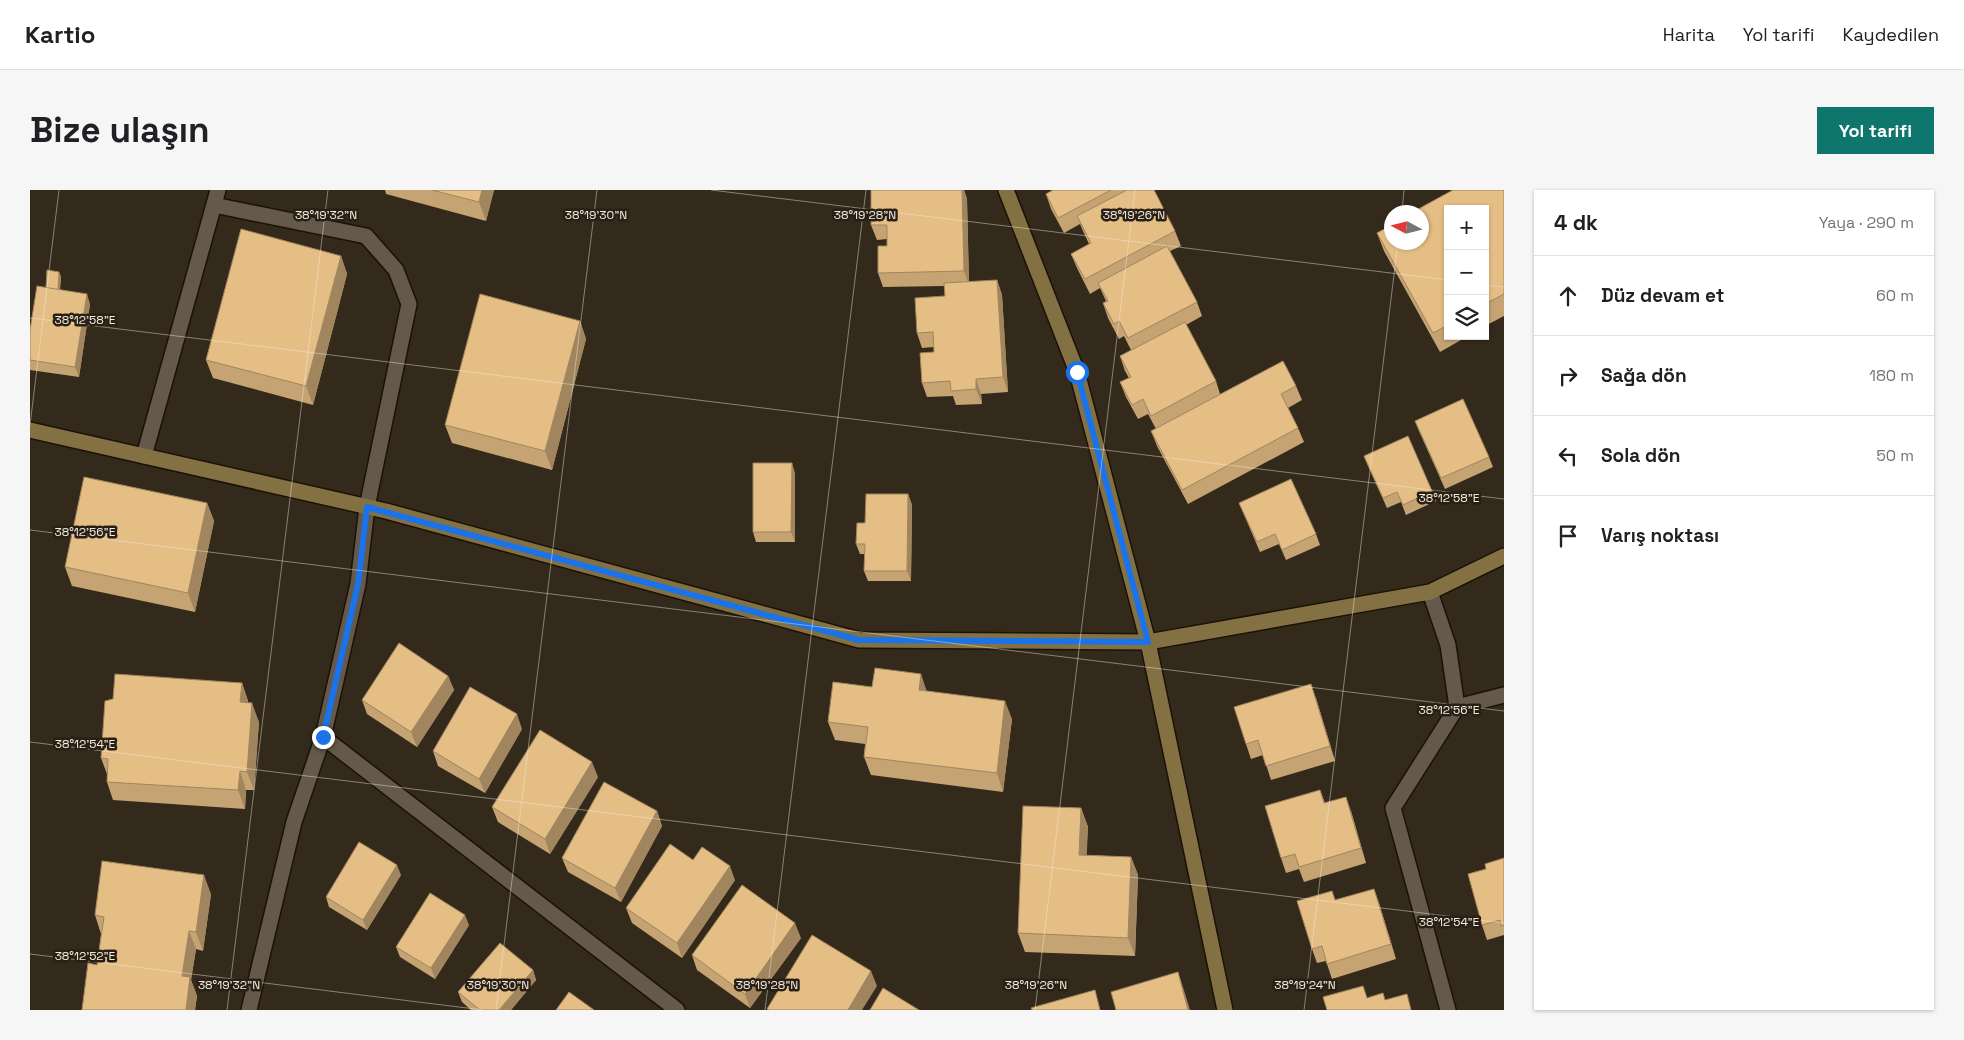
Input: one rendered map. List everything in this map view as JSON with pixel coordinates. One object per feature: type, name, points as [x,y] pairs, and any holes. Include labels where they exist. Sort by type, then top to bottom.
[{"type":"street","points":[[1006,190],[1077,372],[1148,642],[1226,1010]]},
{"type":"street","points":[[144,456],[216,197],[366,236],[396,270],[409,304],[367,507],[358,584],[323,737],[294,822],[249,1010]]},
{"type":"street","points":[[30,430],[367,507],[859,640],[1148,642],[1430,592],[1504,556]]},
{"type":"street","points":[[1430,592],[1448,645],[1457,706],[1393,808],[1448,1010]]},
{"type":"street","points":[[1457,706],[1504,695]]},
{"type":"street","points":[[323,737],[676,1010]]},
{"type":"building","points":[[432,190],[482,190],[479,202]]},
{"type":"building","points":[[871,190],[962,190],[964,271],[878,273],[878,246],[887,246],[887,225],[871,225]]},
{"type":"building","points":[[1053,190],[1111,190],[1058,218],[1046,194]]},
{"type":"building","points":[[1127,190],[1154,190],[1175,231],[1085,279],[1071,254],[1091,243],[1077,216]]},
{"type":"building","points":[[1453,190],[1504,190],[1504,294],[1489,302],[1489,205],[1444,205],[1444,327],[1433,333],[1387,250],[1429,250],[1429,205],[1426,205]]},
{"type":"building","points":[[241,229],[341,256],[306,386],[206,360]]},
{"type":"building","points":[[1384,229],[1384,246],[1377,233]]},
{"type":"building","points":[[1167,246],[1197,302],[1128,338],[1119,321],[1114,324],[1103,303],[1108,301],[1098,283]]},
{"type":"building","points":[[47,270],[59,272],[58,290],[46,288]]},
{"type":"building","points":[[997,280],[1003,377],[976,379],[976,389],[951,391],[950,381],[922,383],[920,353],[934,352],[933,332],[917,333],[915,298],[945,296],[944,283]]},
{"type":"building","points":[[37,286],[87,294],[75,367],[30,360],[30,330]]},
{"type":"building","points":[[480,294],[580,321],[545,451],[445,425]]},
{"type":"building","points":[[1185,322],[1216,381],[1151,416],[1143,399],[1132,405],[1120,382],[1131,377],[1120,356]]},
{"type":"building","points":[[1283,361],[1296,386],[1281,394],[1298,428],[1182,490],[1151,431]]},
{"type":"building","points":[[1463,399],[1489,457],[1441,478],[1415,421]]},
{"type":"building","points":[[1408,436],[1432,491],[1403,505],[1397,492],[1383,498],[1364,456]]},
{"type":"building","points":[[753,463],[792,463],[791,532],[753,532]]},
{"type":"building","points":[[84,477],[207,503],[188,593],[65,567]]},
{"type":"building","points":[[1291,479],[1316,534],[1282,550],[1275,534],[1257,542],[1239,503]]},
{"type":"building","points":[[866,494],[908,494],[907,571],[864,571],[865,544],[856,544],[857,523],[865,523]]},
{"type":"building","points":[[399,643],[448,676],[411,732],[362,700]]},
{"type":"building","points":[[875,668],[921,674],[919,690],[1005,701],[997,773],[864,757],[868,727],[828,722],[833,682],[872,687]]},
{"type":"building","points":[[115,674],[242,683],[240,702],[252,703],[247,772],[240,771],[238,790],[107,782],[108,759],[101,758],[105,701],[113,699]]},
{"type":"building","points":[[1311,684],[1330,746],[1266,766],[1258,740],[1246,744],[1234,707]]},
{"type":"building","points":[[470,687],[517,714],[479,779],[433,751]]},
{"type":"building","points":[[540,730],[592,762],[545,839],[492,807]]},
{"type":"building","points":[[604,782],[657,811],[615,888],[562,858]]},
{"type":"building","points":[[1320,790],[1324,803],[1346,797],[1361,848],[1299,867],[1295,854],[1281,858],[1265,806]]},
{"type":"building","points":[[1023,806],[1081,808],[1079,855],[1131,857],[1128,938],[1018,933]]},
{"type":"building","points":[[359,842],[397,865],[363,920],[326,897]]},
{"type":"building","points":[[670,844],[693,860],[702,847],[730,866],[677,943],[626,908]]},
{"type":"building","points":[[1504,858],[1504,925],[1501,926],[1500,920],[1482,925],[1468,874],[1486,869],[1485,864]]},
{"type":"building","points":[[102,861],[204,875],[196,932],[189,931],[182,976],[190,977],[186,1010],[82,1010],[88,963],[97,965],[104,917],[95,915]]},
{"type":"building","points":[[742,885],[795,923],[745,994],[692,955]]},
{"type":"building","points":[[1374,889],[1391,944],[1327,964],[1322,946],[1312,949],[1297,901],[1332,891],[1335,900]]},
{"type":"building","points":[[430,893],[465,915],[431,968],[396,947]]},
{"type":"building","points":[[812,935],[871,971],[848,1010],[767,1009]]},
{"type":"building","points":[[500,943],[533,970],[499,1010],[480,1010],[458,992]]},
{"type":"building","points":[[1178,972],[1188,1010],[1116,1010],[1111,992]]},
{"type":"building","points":[[1363,986],[1367,998],[1383,993],[1385,1000],[1407,994],[1411,1010],[1327,1010],[1323,997]]},
{"type":"building","points":[[883,988],[919,1010],[870,1010]]},
{"type":"building","points":[[1095,990],[1100,1010],[1032,1010],[1031,1008]]},
{"type":"building","points":[[569,992],[594,1010],[556,1010]]},
{"type":"route","points":[[323,737],[358,584],[367,507],[859,640],[1148,642],[1077,372]]}]
